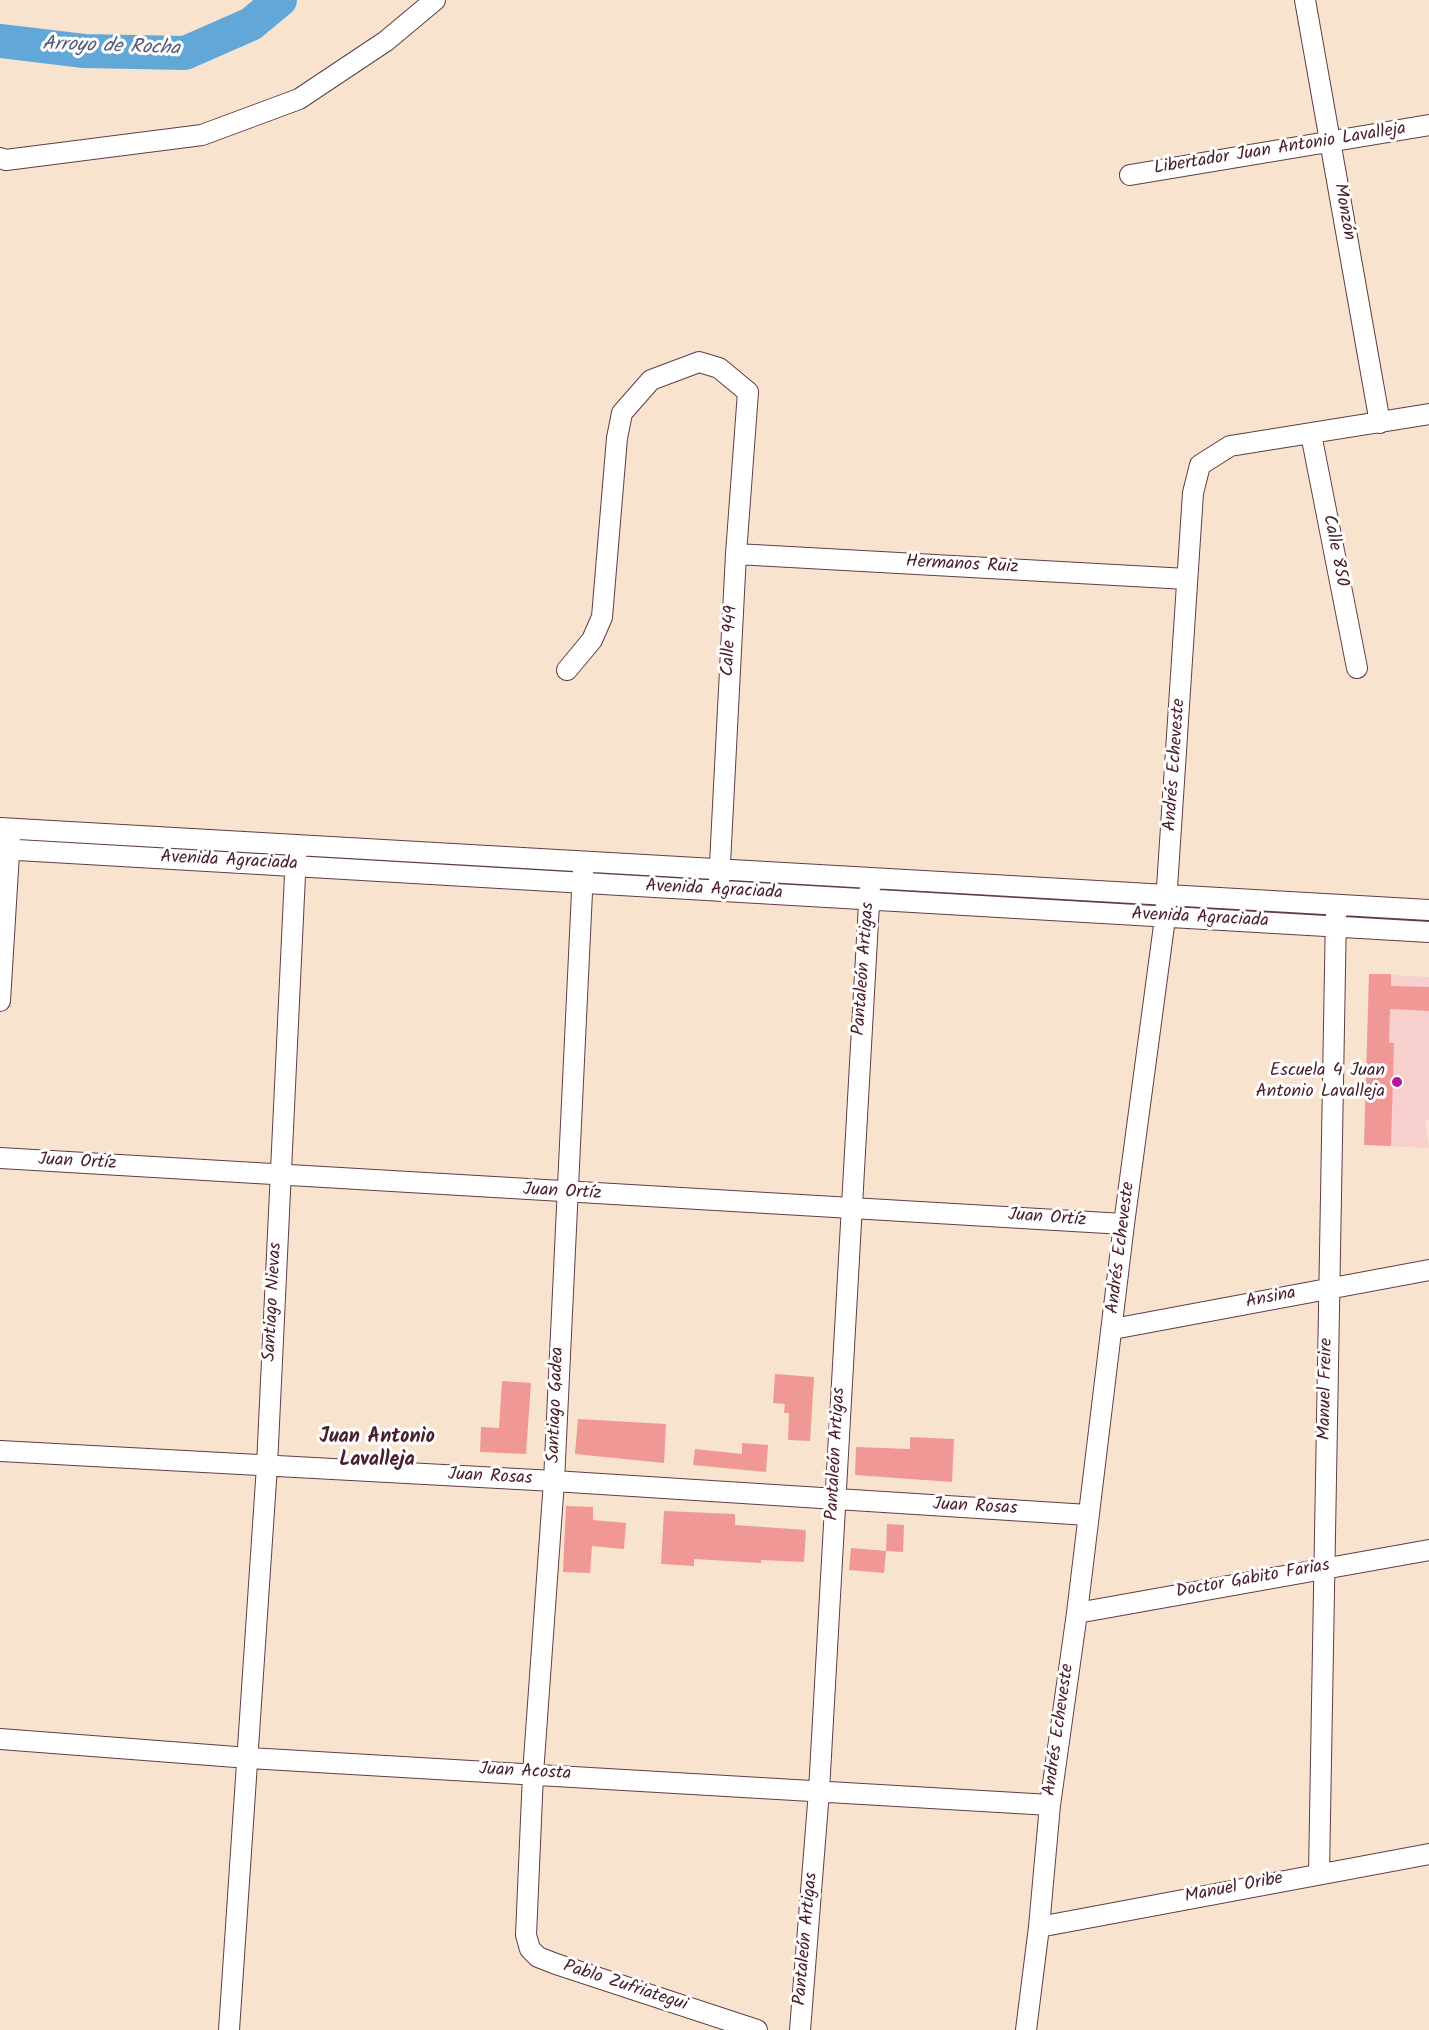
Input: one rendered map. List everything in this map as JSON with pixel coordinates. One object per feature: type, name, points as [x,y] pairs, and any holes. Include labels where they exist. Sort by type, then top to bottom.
[{"type":"street","points":[[0,158],[6,160],[202,135],[299,99],[386,41],[435,0]]},
{"type":"street","name":"Monzón","points":[[1305,0],[1380,423]]},
{"type":"street","name":"Libertador Juan Antonio Lavalleja","points":[[1130,175],[1429,124]]},
{"type":"street","name":"Calle 949","points":[[567,670],[592,640],[602,617],[617,438],[622,413],[651,380],[699,362],[719,368],[748,392],[736,554],[719,891]]},
{"type":"street","points":[[1311,434],[1429,414]]},
{"type":"street","name":"Andrés Echeveste","points":[[1026,2030],[1040,1927],[1050,1805],[1077,1613],[1124,1224],[1168,896],[1193,493],[1200,465],[1230,446],[1311,434]]},
{"type":"street","name":"Calle 850","points":[[1311,434],[1357,668]]},
{"type":"street","name":"Hermanos Ruiz","points":[[736,554],[1187,579]]},
{"type":"street","points":[[0,1001],[5,828]]},
{"type":"street","name":"Avenida Agraciada","points":[[5,828],[1429,910]]},
{"type":"street","name":"Santiago Nievas","points":[[230,2030],[267,1466],[296,846]]},
{"type":"street","name":"Avenida Agraciada","points":[[4,849],[1429,932]]},
{"type":"street","name":"Santiago Gadea","points":[[530,1949],[526,1935],[533,1774],[554,1481],[583,860]]},
{"type":"street","name":"Pantaleón Artigas","points":[[800,2030],[819,1791],[850,1207],[871,878]]},
{"type":"street","name":"Manuel Freire","points":[[1319,1873],[1336,904]]},
{"type":"street","name":"Juan Ortíz","points":[[0,1158],[1124,1224]]},
{"type":"street","name":"Ansina","points":[[1113,1329],[1429,1270]]},
{"type":"street","name":"Juan Rosas","points":[[0,1451],[554,1481],[1088,1515]]},
{"type":"street","name":"Doctor Gabito Farias","points":[[1077,1613],[1323,1567],[1429,1550]]},
{"type":"street","name":"Juan Acosta","points":[[0,1739],[249,1758],[1050,1805]]},
{"type":"street","name":"Manuel Oribe","points":[[1040,1927],[1429,1854]]},
{"type":"street","name":"Pablo Zufriategui","points":[[530,1949],[538,1957],[556,1964],[757,2030]]},
{"type":"shaded area","name":"Escuela 4 Juan Antonio Lavalleja","points":[[1369,974],[1429,977],[1429,1120],[1425,1120],[1429,1148],[1364,1145]]},
{"type":"building","points":[[1369,974],[1391,974],[1391,986],[1429,987],[1429,1011],[1390,1009],[1389,1043],[1394,1043],[1391,1146],[1364,1145]]},
{"type":"building","points":[[775,1374],[814,1377],[810,1441],[788,1440],[789,1413],[784,1413],[785,1404],[773,1403]]},
{"type":"building","points":[[502,1381],[531,1383],[526,1454],[480,1452],[481,1427],[499,1428]]},
{"type":"building","points":[[578,1419],[666,1424],[664,1463],[575,1454]]},
{"type":"building","points":[[910,1437],[954,1439],[952,1482],[855,1475],[856,1447],[910,1449]]},
{"type":"building","points":[[742,1443],[768,1445],[766,1472],[693,1465],[695,1449],[742,1454]]},
{"type":"building","points":[[566,1506],[593,1507],[593,1520],[626,1523],[624,1549],[592,1546],[590,1573],[563,1572]]},
{"type":"building","points":[[664,1511],[735,1514],[735,1525],[806,1530],[804,1562],[761,1560],[761,1563],[694,1559],[694,1566],[661,1564]]},
{"type":"building","points":[[887,1524],[904,1525],[903,1552],[886,1551]]},
{"type":"building","points":[[851,1548],[886,1551],[884,1573],[849,1570]]},
{"type":"waterway","name":"Arroyo de Rocha","points":[[0,41],[84,51],[185,53],[251,24],[280,0]]},
{"type":"place","name":"Escuela 4 Juan Antonio Lavalleja","points":[[1397,1082]]},
{"type":"district","name":"Juan Antonio Lavalleja","points":[[377,1450]]}]
